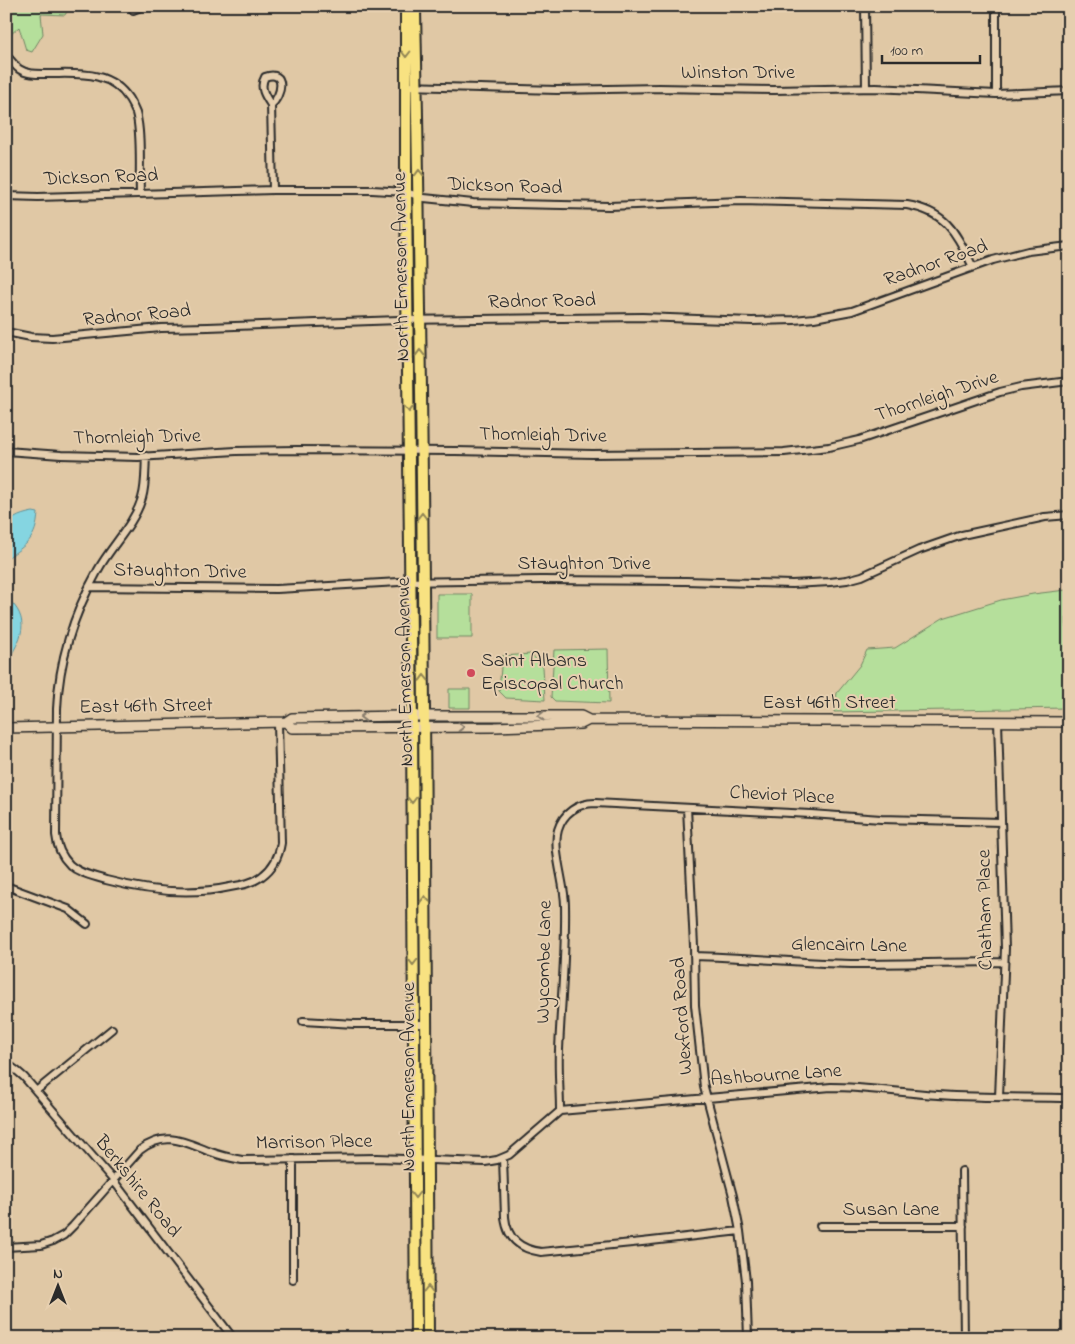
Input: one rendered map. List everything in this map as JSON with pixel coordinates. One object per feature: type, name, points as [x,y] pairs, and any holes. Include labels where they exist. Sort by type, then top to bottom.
[{"type":"main road","name":"North Emerson Avenue","points":[[411,6],[406,10],[419,198],[428,1338]]},
{"type":"main road","name":"North Emerson Avenue","points":[[412,86],[406,192],[416,1338]]},
{"type":"main road","name":"East 46th Street","points":[[6,728],[282,723],[292,718],[412,716],[581,716],[589,720],[1069,722]]},
{"type":"main road","name":"East 46th Street","points":[[282,723],[292,728],[507,727],[581,724],[589,720]]},
{"type":"street","points":[[133,10],[143,6]]},
{"type":"street","points":[[865,6],[866,88]]},
{"type":"street","points":[[996,6],[996,94]]},
{"type":"street","points":[[6,54],[19,69],[27,72],[98,76],[106,79],[125,93],[136,112],[139,128],[140,193]]},
{"type":"street","name":"Winston Drive","points":[[412,86],[557,90],[866,88],[996,94],[1069,92]]},
{"type":"street","points":[[271,105],[273,190]]},
{"type":"street","name":"Dickson Road","points":[[6,196],[38,197],[273,190],[372,190],[406,192],[419,198],[473,203],[609,206],[741,201],[908,204],[922,208],[944,220],[957,237],[973,267]]},
{"type":"street","name":"Radnor Road","points":[[6,332],[31,337],[52,338],[183,326],[208,327],[408,320],[642,316],[752,321],[794,320],[852,310],[993,260],[1019,253],[1069,246]]},
{"type":"street","name":"Thornleigh Drive","points":[[6,451],[61,456],[146,456],[270,450],[409,450],[592,454],[811,450],[859,440],[1000,392],[1021,387],[1069,381]]},
{"type":"street","points":[[146,456],[144,490],[139,507],[104,560],[89,587],[74,622],[64,654],[58,690],[57,727],[56,835],[59,850],[65,860],[79,872],[126,886],[162,891],[192,892],[252,882],[267,872],[276,860],[280,849],[282,723]]},
{"type":"street","name":"Staughton Drive","points":[[89,587],[277,588],[410,582],[588,580],[686,580],[792,584],[830,582],[862,576],[919,550],[962,535],[1045,517],[1069,516]]},
{"type":"street","name":"Chatham Place","points":[[998,721],[1004,962],[999,1097]]},
{"type":"street","name":"Cheviot Place","points":[[565,816],[577,806],[592,803],[881,819],[1001,822]]},
{"type":"street","name":"Wexford Road","points":[[687,808],[697,1020],[704,1087],[733,1196],[740,1231],[746,1281],[748,1338]]},
{"type":"street","name":"Wycombe Lane","points":[[560,1111],[559,1051],[566,941],[565,902],[556,836],[565,816]]},
{"type":"street","points":[[6,886],[68,909],[87,924]]},
{"type":"street","name":"Glencairn Lane","points":[[694,956],[852,964],[1004,962]]},
{"type":"street","points":[[303,1021],[348,1024],[426,1024]]},
{"type":"street","points":[[36,1091],[112,1029]]},
{"type":"street","name":"Berkshire Road","points":[[6,1063],[17,1071],[36,1091],[113,1180],[233,1338]]},
{"type":"street","name":"Ashbourne Lane","points":[[560,1111],[831,1087],[870,1088],[939,1095],[1069,1098]]},
{"type":"street","points":[[560,1111],[514,1152],[503,1158],[506,1226],[514,1240],[523,1248],[541,1252],[740,1231]]},
{"type":"street","name":"Marrison Place","points":[[6,1247],[41,1245],[59,1238],[73,1226],[140,1150],[152,1142],[167,1139],[182,1140],[233,1158],[377,1158],[485,1162],[503,1158]]},
{"type":"street","points":[[293,1159],[293,1280]]},
{"type":"street","points":[[962,1171],[964,1338]]},
{"type":"street","name":"Susan Lane","points":[[820,1226],[963,1226]]},
{"type":"green space","points":[[6,6],[70,6],[65,15],[41,14],[43,34],[32,52],[26,50],[19,27],[10,35],[6,47]]},
{"type":"green space","points":[[1066,590],[1067,708],[834,712],[837,693],[860,665],[867,650],[895,648],[943,618],[1001,600]]},
{"type":"green space","points":[[437,594],[472,594],[472,638],[437,638]]},
{"type":"green space","points":[[608,649],[609,703],[555,701],[551,697],[554,650]]},
{"type":"green space","points":[[531,654],[543,667],[545,700],[506,698],[499,691],[502,656]]},
{"type":"green space","points":[[449,689],[470,689],[470,708],[449,708]]},
{"type":"water","points":[[33,512],[38,513],[33,535],[25,545],[6,559],[7,527],[15,518]]},
{"type":"water","points":[[6,597],[19,613],[22,629],[16,646],[6,663]]},
{"type":"place","name":"Saint Albans Episcopal Church","points":[[471,673]]}]
